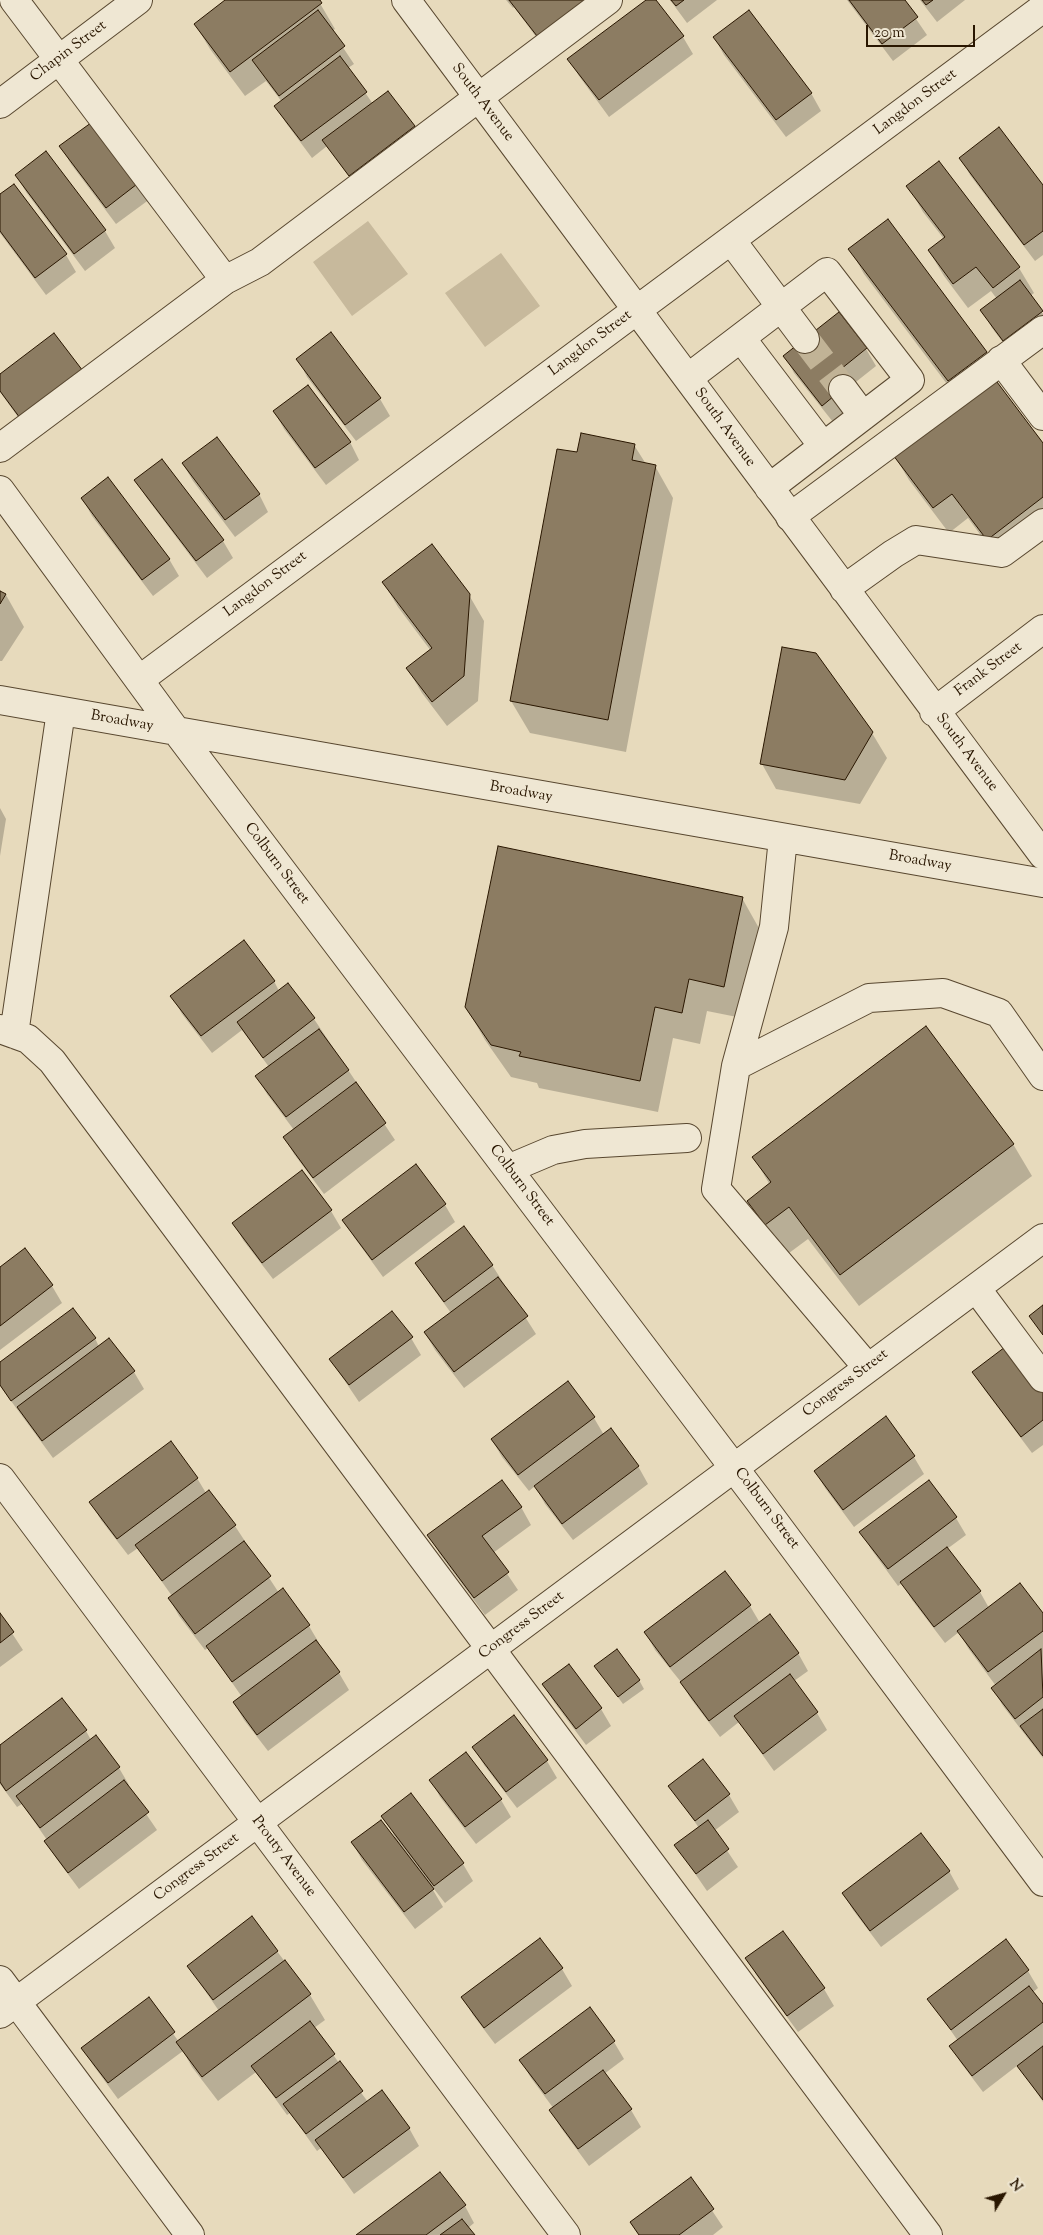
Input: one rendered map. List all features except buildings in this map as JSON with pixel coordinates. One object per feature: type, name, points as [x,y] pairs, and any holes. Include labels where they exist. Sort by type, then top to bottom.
[{"type":"street","points":[[14,0],[225,280]]},
{"type":"street","name":"Chapin Street","points":[[0,104],[138,0]]},
{"type":"street","name":"South Avenue","points":[[406,0],[934,712],[1043,855]]},
{"type":"street","points":[[0,448],[225,280],[260,262],[479,99],[608,0]]},
{"type":"street","name":"Langdon Street","points":[[139,680],[1043,8]]},
{"type":"street","points":[[731,240],[805,339]]},
{"type":"street","points":[[688,378],[828,272],[910,380],[769,488]]},
{"type":"street","points":[[790,516],[1043,330]]},
{"type":"street","points":[[741,338],[823,446]]},
{"type":"street","points":[[1002,360],[1043,416]]},
{"type":"street","points":[[842,389],[863,416]]},
{"type":"street","name":"Colburn Street","points":[[0,490],[177,732],[734,1468],[1043,1882]]},
{"type":"street","points":[[844,589],[916,540],[1002,553],[1043,523]]},
{"type":"street","name":"Frank Street","points":[[934,712],[1043,629]]},
{"type":"street","name":"Broadway","points":[[0,700],[1043,883]]},
{"type":"street","points":[[61,712],[7,1031],[28,1039],[52,1060],[928,2235]]},
{"type":"street","points":[[783,838],[774,927],[736,1066],[716,1189],[868,1368]]},
{"type":"street","points":[[736,1066],[869,998],[943,993],[999,1013],[1043,1076]]},
{"type":"street","points":[[508,1169],[553,1150],[585,1144],[687,1138]]},
{"type":"street","name":"Congress Street","points":[[8,2008],[1043,1238]]},
{"type":"street","points":[[976,1288],[1043,1378]]},
{"type":"street","name":"Prouty Avenue","points":[[0,1478],[566,2235]]},
{"type":"street","points":[[0,1980],[8,2008],[190,2235]]},
{"type":"shaded area","points":[[368,221],[408,274],[352,316],[313,262]]},
{"type":"shaded area","points":[[501,253],[540,306],[485,347],[445,293]]},
{"type":"tunnel","points":[[805,339],[843,389]]}]
